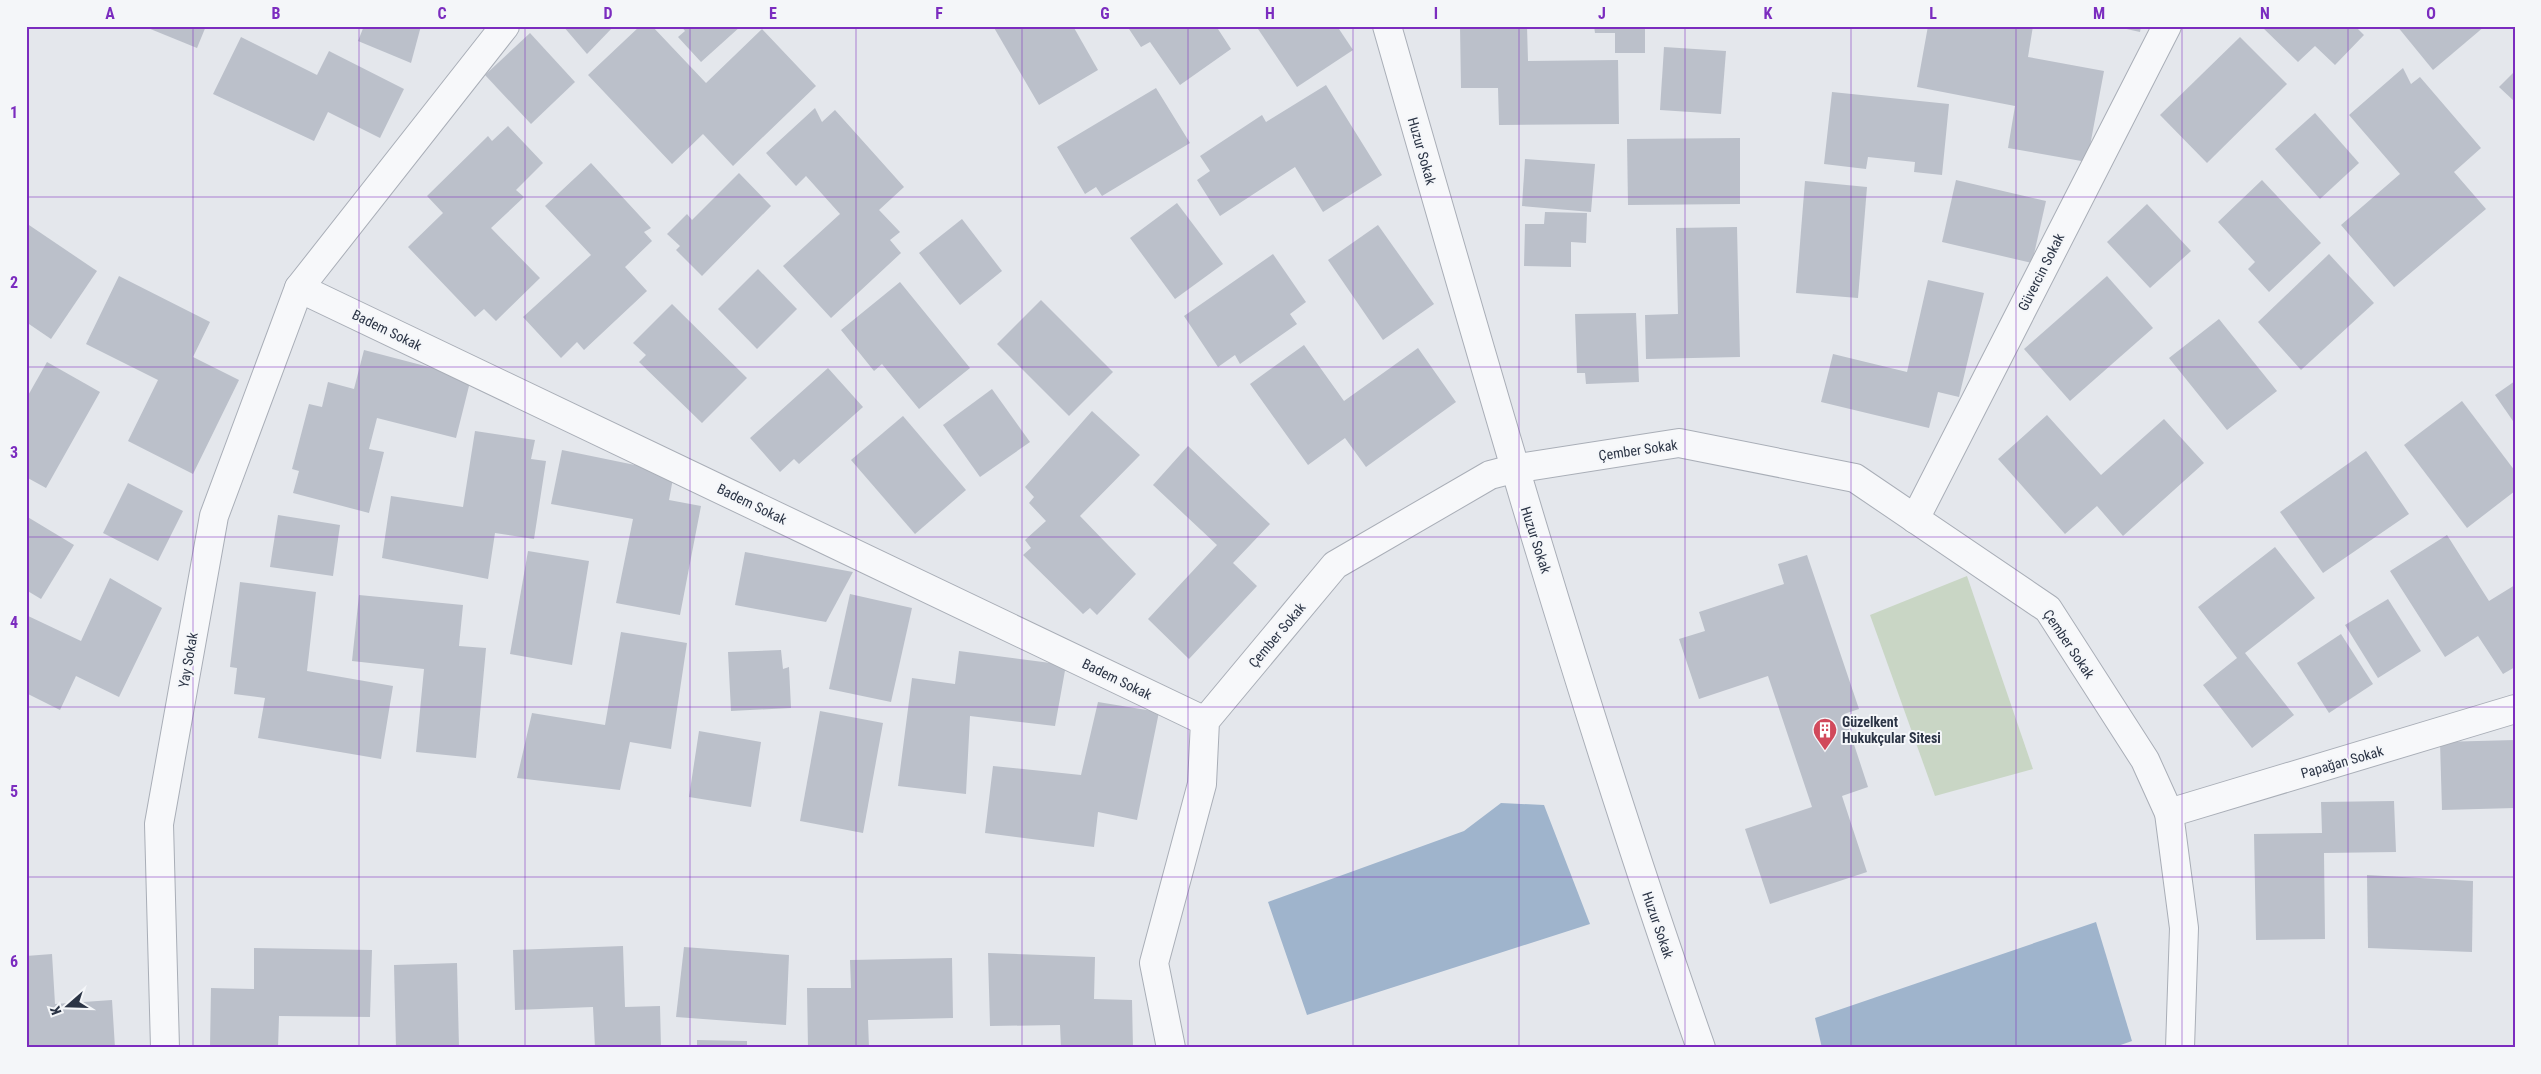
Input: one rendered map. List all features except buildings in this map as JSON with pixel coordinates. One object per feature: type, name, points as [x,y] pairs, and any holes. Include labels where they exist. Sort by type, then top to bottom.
[{"type":"street","name":"Yay Sokak","points":[[166,1048],[159,824],[214,516],[299,288],[505,26]]},
{"type":"street","name":"Huzur Sokak","points":[[1387,26],[1513,468],[1653,911],[1701,1048]]},
{"type":"street","name":"Güvercin Sokak","points":[[1915,519],[2167,26]]},
{"type":"street","name":"Badem Sokak","points":[[299,288],[1205,721]]},
{"type":"street","name":"Çember Sokak","points":[[1205,721],[1335,566],[1490,475],[1513,468],[1679,443],[1855,478],[2048,609],[2145,760],[2169,813],[2184,928],[2180,1048]]},
{"type":"street","name":"Papağan Sokak","points":[[2169,813],[2515,709]]},
{"type":"street","points":[[1171,1048],[1154,963],[1202,784],[1205,721]]},
{"type":"green space","points":[[1967,576],[2033,769],[1935,796],[1870,615]]},
{"type":"water","points":[[1501,803],[1544,805],[1590,924],[1307,1015],[1268,902],[1464,831]]},
{"type":"water","points":[[2096,922],[2132,1041],[2112,1048],[1822,1048],[1815,1018]]},
{"type":"place","name":"Güzelkent Hukukçular Sitesi","points":[[1825,751]]}]
